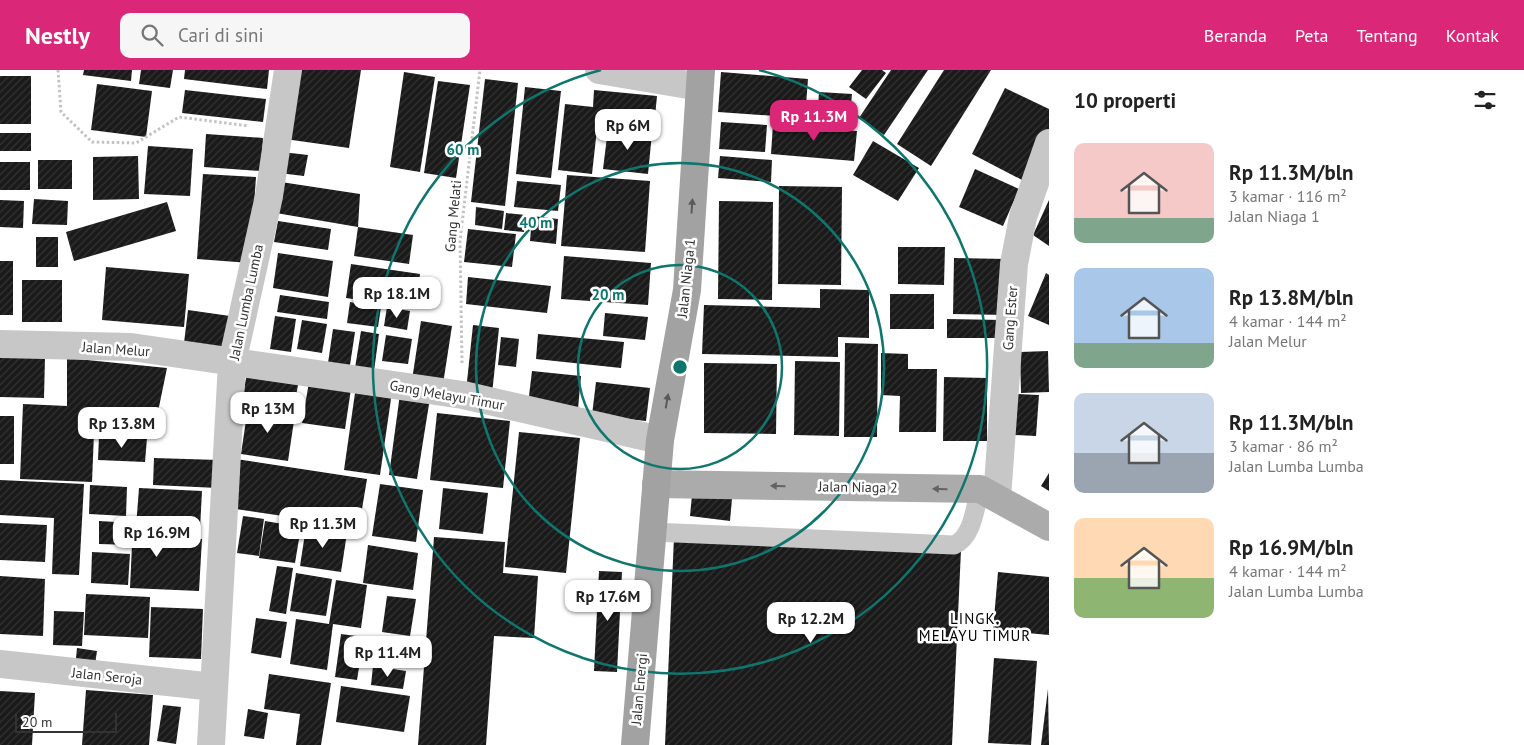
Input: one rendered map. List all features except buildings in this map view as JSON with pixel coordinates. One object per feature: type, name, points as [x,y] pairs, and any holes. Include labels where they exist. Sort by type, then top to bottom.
[{"type":"highway","name":"Jalan Niaga 1","points":[[656,484],[660,440],[687,290],[700,78]]},
{"type":"highway","name":"Jalan Energi","points":[[635,745],[656,484]]},
{"type":"main road","name":"Jalan Niaga 2","points":[[656,484],[989,493],[1049,527]]},
{"type":"street","name":"Jalan Lumba Lumba","points":[[211,745],[232,363],[269,196],[288,70]]},
{"type":"street","points":[[599,70],[700,78]]},
{"type":"street","name":"Gang Ester","points":[[989,493],[1014,264],[1023,217],[1049,143]]},
{"type":"street","name":"Jalan Melur","points":[[0,344],[131,347],[232,363]]},
{"type":"street","name":"Gang Melayu Timur","points":[[232,363],[463,395],[660,440]]},
{"type":"street","name":"Jalan Seroja","points":[[0,664],[214,687]]},
{"type":"lane","points":[[652,532],[954,545],[961,542],[968,534],[989,493]]},
{"type":"path","points":[[58,70],[61,112],[92,142],[136,143],[179,117],[279,130]]},
{"type":"path","name":"Gang Melati","points":[[463,395],[460,240],[480,70]]},
{"type":"district","name":"LINGK. MELAYU TIMUR","points":[[975,628]]}]
